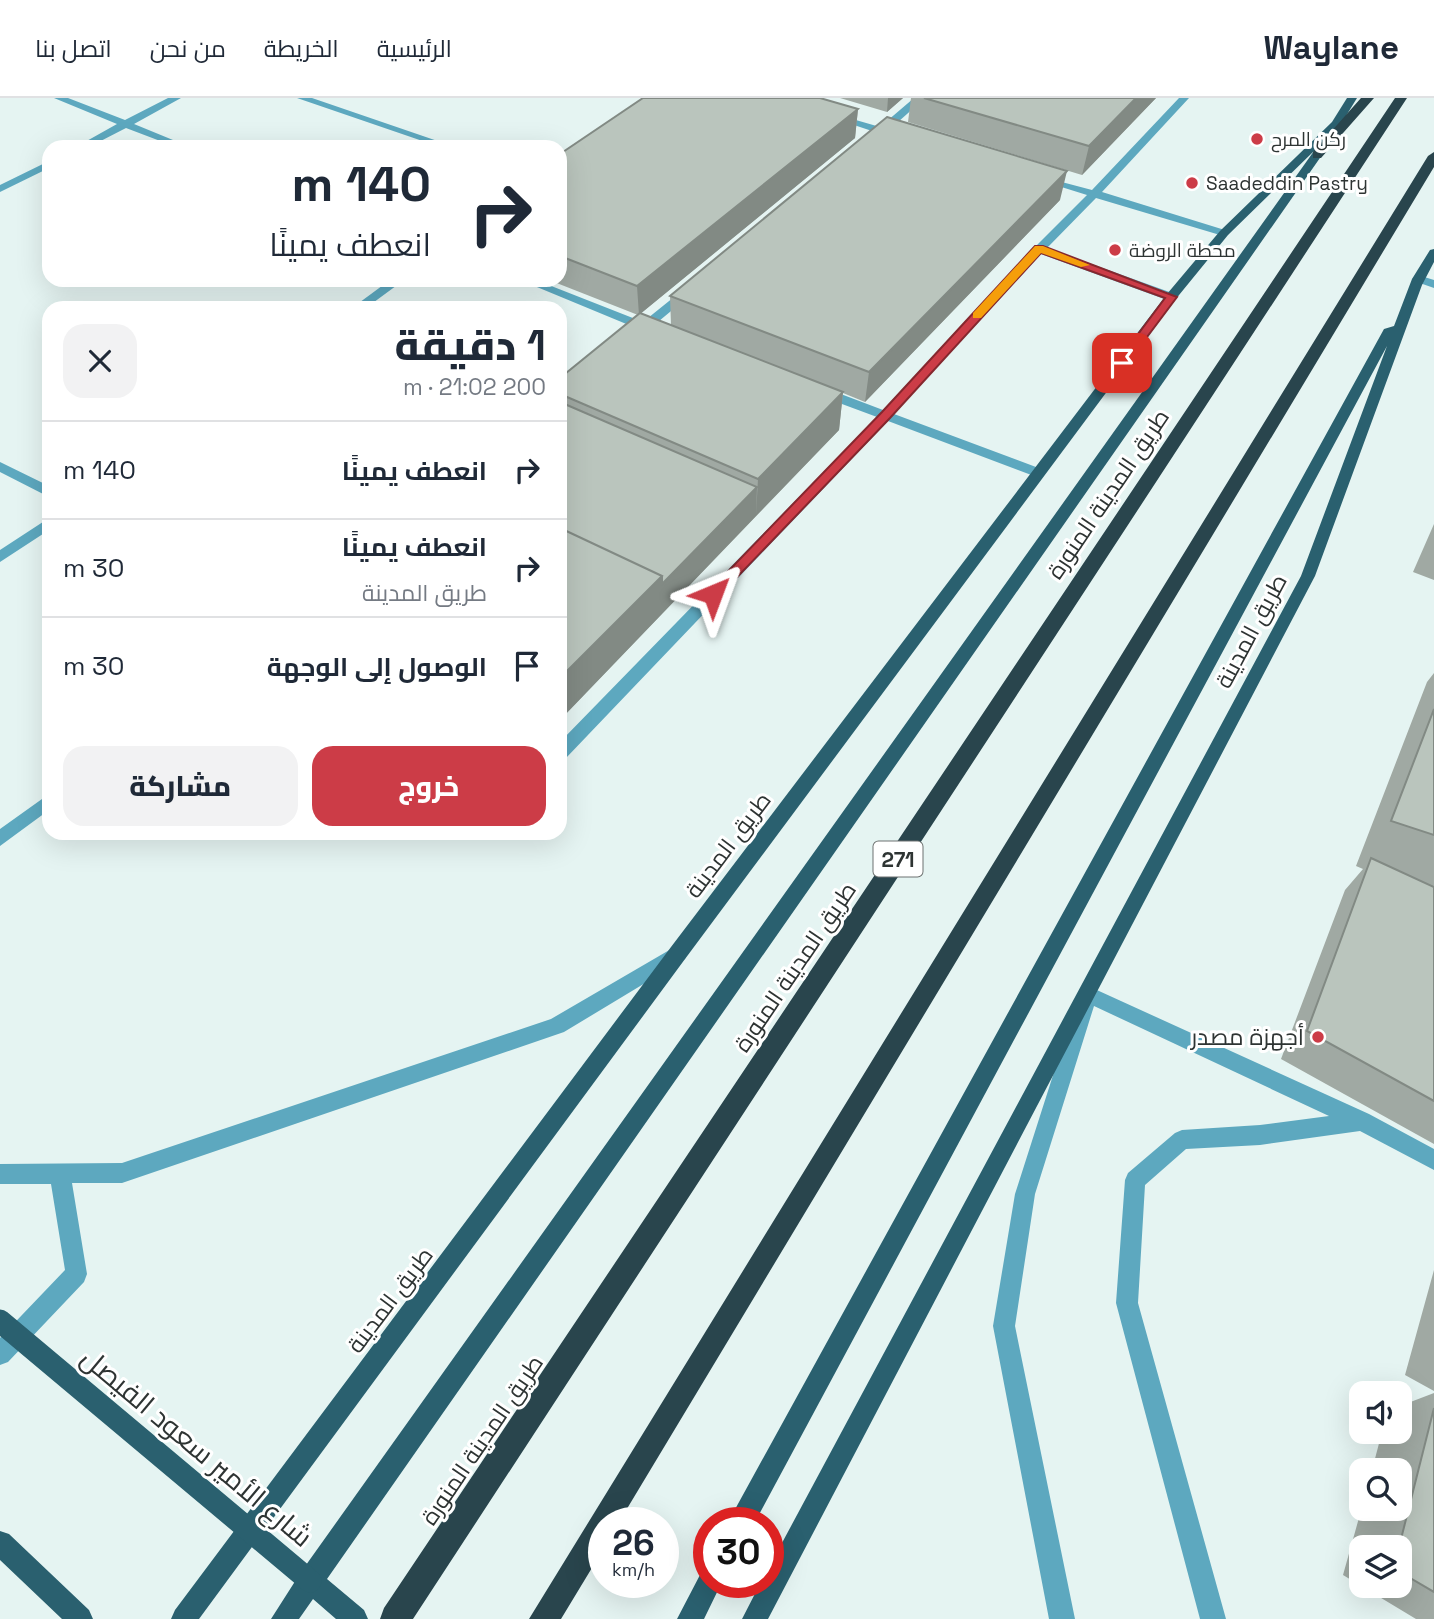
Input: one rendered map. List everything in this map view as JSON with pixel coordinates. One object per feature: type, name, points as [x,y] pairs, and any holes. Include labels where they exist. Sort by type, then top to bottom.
[{"type":"highway","points":[[1317,155],[1368,98]]},
{"type":"highway","name":"طريق المدينة المنورة","points":[[395,1619],[1401,98]]},
{"type":"highway","points":[[544,1619],[1434,156]]},
{"type":"main road","name":"طريق المدينة","points":[[284,1619],[1317,155],[1352,98]]},
{"type":"main road","name":"طريق المدينة","points":[[184,1619],[678,953],[1171,297],[1224,233],[1338,122]]},
{"type":"main road","name":"طريق المدينة","points":[[755,1619],[1308,576],[1426,281],[1434,252]]},
{"type":"main road","name":"طريق المدينة","points":[[750,1507],[1277,533],[1426,281]]},
{"type":"main road","name":"شارع الأمير سعود الفيصل","points":[[0,1321],[355,1619]]},
{"type":"main road","points":[[0,1543],[80,1619]]},
{"type":"main road","points":[[690,1619],[701,1598]]},
{"type":"street","points":[[59,98],[167,140]]},
{"type":"street","points":[[95,140],[176,98]]},
{"type":"street","points":[[302,98],[429,140]]},
{"type":"street","points":[[871,139],[920,98]]},
{"type":"street","points":[[567,746],[886,415],[1036,252],[1121,167],[1184,98]]},
{"type":"street","points":[[821,112],[908,138]]},
{"type":"street","points":[[0,189],[42,168]]},
{"type":"street","points":[[1027,173],[1224,233]]},
{"type":"street","points":[[1036,252],[1171,297]]},
{"type":"street","points":[[624,344],[651,330],[699,283]]},
{"type":"street","points":[[368,301],[388,287]]},
{"type":"street","points":[[544,287],[651,330]]},
{"type":"street","points":[[810,387],[1039,473]]},
{"type":"street","points":[[0,466],[42,488]]},
{"type":"street","points":[[0,557],[42,528]]},
{"type":"street","points":[[0,839],[42,806]]},
{"type":"street","points":[[0,1174],[122,1173],[557,1026],[678,953]]},
{"type":"street","points":[[1062,1619],[1004,1326],[1025,1194],[1088,994],[1362,1121],[1434,1160]]},
{"type":"street","points":[[1213,1619],[1127,1303],[1135,1180],[1182,1140],[1260,1135],[1362,1121]]},
{"type":"street","points":[[0,1354],[76,1274],[60,1174]]},
{"type":"building","points":[[643,98],[820,98],[858,109],[637,286],[567,259],[567,149]]},
{"type":"building","points":[[924,98],[1136,98],[1089,146]]},
{"type":"building","points":[[887,117],[1067,171],[869,372],[670,296]]},
{"type":"building","points":[[640,313],[843,392],[758,479],[567,397],[567,372]]},
{"type":"building","points":[[567,405],[757,487],[662,584],[662,576],[567,531]]},
{"type":"building","points":[[567,531],[662,576],[567,671]]},
{"type":"building","points":[[1434,709],[1434,835],[1391,821]]},
{"type":"building","points":[[1371,858],[1434,887],[1434,1101],[1307,1031]]},
{"type":"building","points":[[1434,1408],[1434,1592],[1412,1579],[1412,1535],[1402,1535],[1406,1521],[1412,1521],[1412,1495]]},
{"type":"slow traffic","points":[[977,316],[1039,248],[1085,265]]},
{"type":"place","name":"ركن المرح","points":[[1257,139]]},
{"type":"place","name":"Saadeddin Pastry","points":[[1192,183]]},
{"type":"place","name":"محطة الروضة","points":[[1115,250]]},
{"type":"place","name":"أجهزة مصدر","points":[[1318,1037]]},
{"type":"route","points":[[713,594],[886,415],[1039,248],[1171,297],[1122,363]]}]
